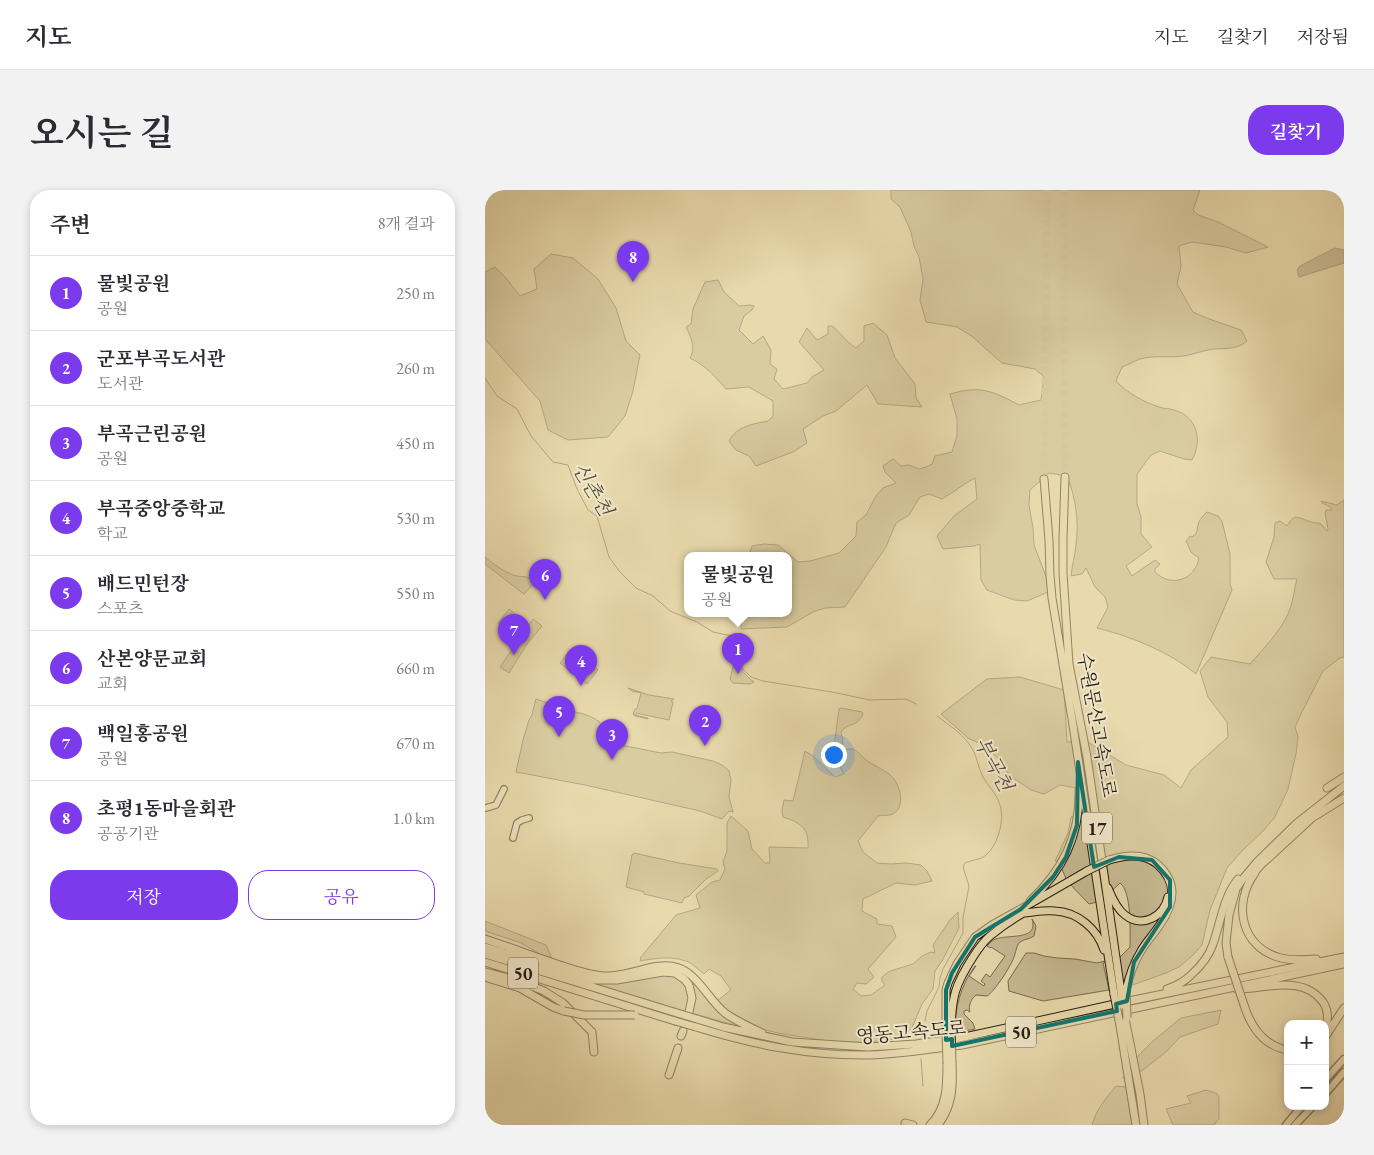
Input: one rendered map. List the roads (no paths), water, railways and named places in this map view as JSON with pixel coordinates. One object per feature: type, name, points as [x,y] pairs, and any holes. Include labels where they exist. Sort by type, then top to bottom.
[{"type":"highway","name":"수원문산고속도로","points":[[1065,477],[1063,539],[1066,665],[1078,762],[1111,972],[1120,992]]},
{"type":"highway","name":"수원문산고속도로","points":[[1045,480],[1052,598],[1087,756],[1124,1019],[1136,1125]]},
{"type":"highway","points":[[1022,911],[1053,877],[1066,857],[1073,839],[1077,825],[1079,797],[1078,762]]},
{"type":"highway","points":[[1327,788],[1344,777]]},
{"type":"highway","points":[[1284,1045],[1270,1040],[1261,1032],[1246,1004],[1226,943],[1232,902],[1236,889],[1259,863],[1344,786]]},
{"type":"highway","points":[[1310,816],[1344,798]]},
{"type":"highway","points":[[923,1125],[934,1124],[945,1116],[950,1101],[953,1085],[949,1030],[955,988],[961,974],[980,945],[1022,911],[1087,873],[1119,857],[1135,856],[1152,860],[1160,867],[1170,880],[1172,898],[1170,908],[1144,945],[1120,992]]},
{"type":"highway","points":[[1105,882],[1120,910],[1132,919],[1142,921],[1158,915],[1164,909],[1168,898],[1168,889],[1163,876],[1152,865],[1127,859],[1110,861]]},
{"type":"highway","points":[[1259,863],[1242,902],[1243,920],[1246,929],[1254,941],[1271,954],[1281,958],[1295,960],[1344,957]]},
{"type":"highway","points":[[1124,1002],[1174,987],[1186,980],[1199,968],[1213,945],[1231,888],[1240,877],[1259,863]]},
{"type":"highway","points":[[1022,911],[1065,912],[1082,920],[1093,930],[1102,944],[1111,972]]},
{"type":"highway","points":[[485,939],[545,960],[575,976],[587,973],[604,976],[628,974],[655,966],[681,969],[688,972],[713,1002],[726,1013],[737,1021],[773,1038]]},
{"type":"highway","points":[[485,946],[575,976],[593,980],[617,980],[663,972],[675,973],[689,985],[692,998],[689,1012]]},
{"type":"highway","name":"영동고속도로","points":[[485,954],[558,977],[575,976],[756,1044],[829,1054],[879,1054],[962,1045],[1344,964]]},
{"type":"highway","name":"영동고속도로","points":[[485,962],[672,1020],[723,1026],[792,1042],[868,1047],[916,1044],[960,1038],[1344,957]]},
{"type":"highway","points":[[485,972],[517,980],[544,991],[563,1002],[591,1032],[594,1052]]},
{"type":"highway","points":[[485,977],[520,988],[564,1012],[584,1015],[635,1015],[672,1020]]},
{"type":"highway","points":[[1224,988],[1247,989],[1287,984],[1297,985],[1310,990],[1319,997],[1325,1004],[1327,1020]]},
{"type":"highway","points":[[1246,1004],[1247,1015],[1258,1035],[1268,1044],[1284,1050]]},
{"type":"highway","points":[[1329,1031],[1344,1008]]},
{"type":"highway","name":"수원문산고속도로","points":[[1124,1019],[1140,1094],[1144,1125]]},
{"type":"highway","points":[[669,1076],[678,1048]]},
{"type":"highway","points":[[905,1123],[913,1125]]},
{"type":"main road","points":[[486,808],[497,805],[504,789]]},
{"type":"main road","points":[[513,838],[517,823],[529,818]]},
{"type":"main road","points":[[1329,1076],[1344,1059]]},
{"type":"main road","points":[[1329,1089],[1344,1072]]},
{"type":"main road","points":[[1285,1125],[1298,1110]]},
{"type":"main road","points":[[1295,1125],[1309,1110]]},
{"type":"waterway","name":"신촌천","points":[[485,378],[497,396],[517,409],[531,436],[553,462],[568,465],[577,489],[588,510],[597,516],[609,557],[620,572],[636,588],[653,596],[670,611],[684,617]]},
{"type":"waterway","name":"신촌천","points":[[685,617],[713,632],[732,636],[736,656],[743,669],[751,677],[763,681],[870,700],[906,699],[916,704]]},
{"type":"waterway","name":"부곡천","points":[[925,1021],[927,1011],[939,987],[943,969],[963,933],[963,918],[969,886],[963,867],[965,863],[981,858],[990,851],[997,838],[1002,817],[999,801],[982,775],[970,745],[957,731],[937,716]]},
{"type":"waterway","name":"부곡천","points":[[921,1059],[923,1086]]},
{"type":"tunnel","points":[[1044,479],[1047,190]]},
{"type":"tunnel","points":[[1064,190],[1065,477]]},
{"type":"place","name":"초평1동마을회관","points":[[633,282]]},
{"type":"place","name":"산본양문교회","points":[[545,600]]},
{"type":"place","name":"백일홍공원","points":[[514,655]]},
{"type":"place","name":"물빛공원","points":[[738,674]]},
{"type":"place","name":"부곡중앙중학교","points":[[581,686]]},
{"type":"place","name":"배드민턴장","points":[[559,737]]},
{"type":"place","name":"군포부곡도서관","points":[[705,746]]},
{"type":"place","name":"부곡근린공원","points":[[612,760]]}]
